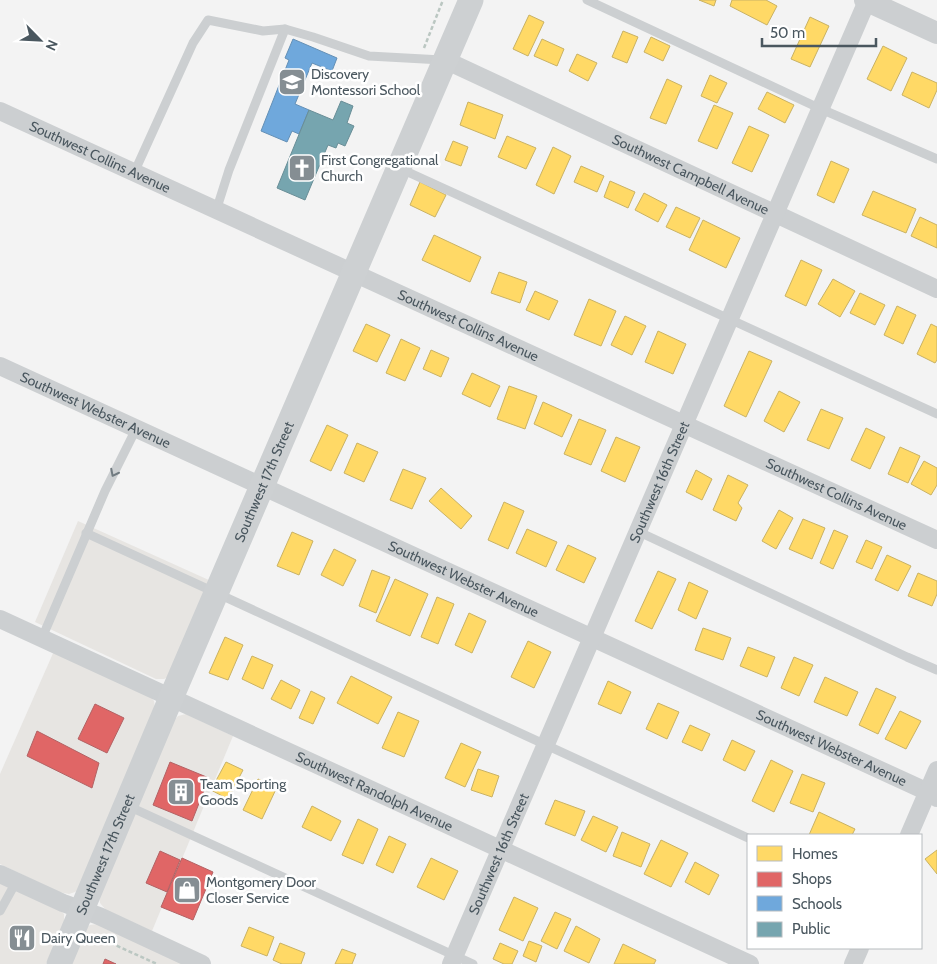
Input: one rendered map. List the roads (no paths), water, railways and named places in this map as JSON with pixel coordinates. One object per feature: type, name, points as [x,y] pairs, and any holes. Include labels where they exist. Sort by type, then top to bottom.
[{"type":"main road","name":"Southwest 17th Street","points":[[59,964],[216,592],[471,0]]},
{"type":"street","name":"Southwest 16th Street","points":[[453,960],[591,638],[731,319],[866,0]]},
{"type":"street","points":[[866,0],[937,33]]},
{"type":"street","name":"Southwest Campbell Avenue","points":[[445,60],[937,289]]},
{"type":"street","name":"Southwest Collins Avenue","points":[[0,111],[937,540]]},
{"type":"street","name":"Southwest Webster Avenue","points":[[0,366],[932,795]]},
{"type":"street","name":"Southwest Randolph Avenue","points":[[0,619],[750,964]]},
{"type":"street","points":[[910,834],[932,795],[937,770]]},
{"type":"street","points":[[0,874],[78,918],[98,916],[202,964]]},
{"type":"street","points":[[853,964],[860,949]]},
{"type":"lane","points":[[586,0],[937,159]]},
{"type":"lane","points":[[134,173],[193,43],[208,20],[263,31],[285,29],[369,56],[445,60]]},
{"type":"lane","points":[[216,211],[229,170],[285,29]]},
{"type":"lane","points":[[399,168],[937,414]]},
{"type":"lane","points":[[42,638],[86,533],[136,429]]},
{"type":"lane","points":[[637,532],[937,670]]},
{"type":"lane","points":[[86,533],[747,838]]},
{"type":"lane","points":[[126,804],[453,960],[473,964]]},
{"type":"lane","points":[[0,911],[16,882]]},
{"type":"place","name":"Discovery Montessori School","points":[[292,82]]},
{"type":"place","name":"First Congregational Church","points":[[302,168]]},
{"type":"place","name":"Team Sporting Goods","points":[[181,792]]},
{"type":"place","name":"Montgomery Door Closer Service","points":[[187,890]]},
{"type":"place","name":"Dairy Queen","points":[[22,938]]}]
